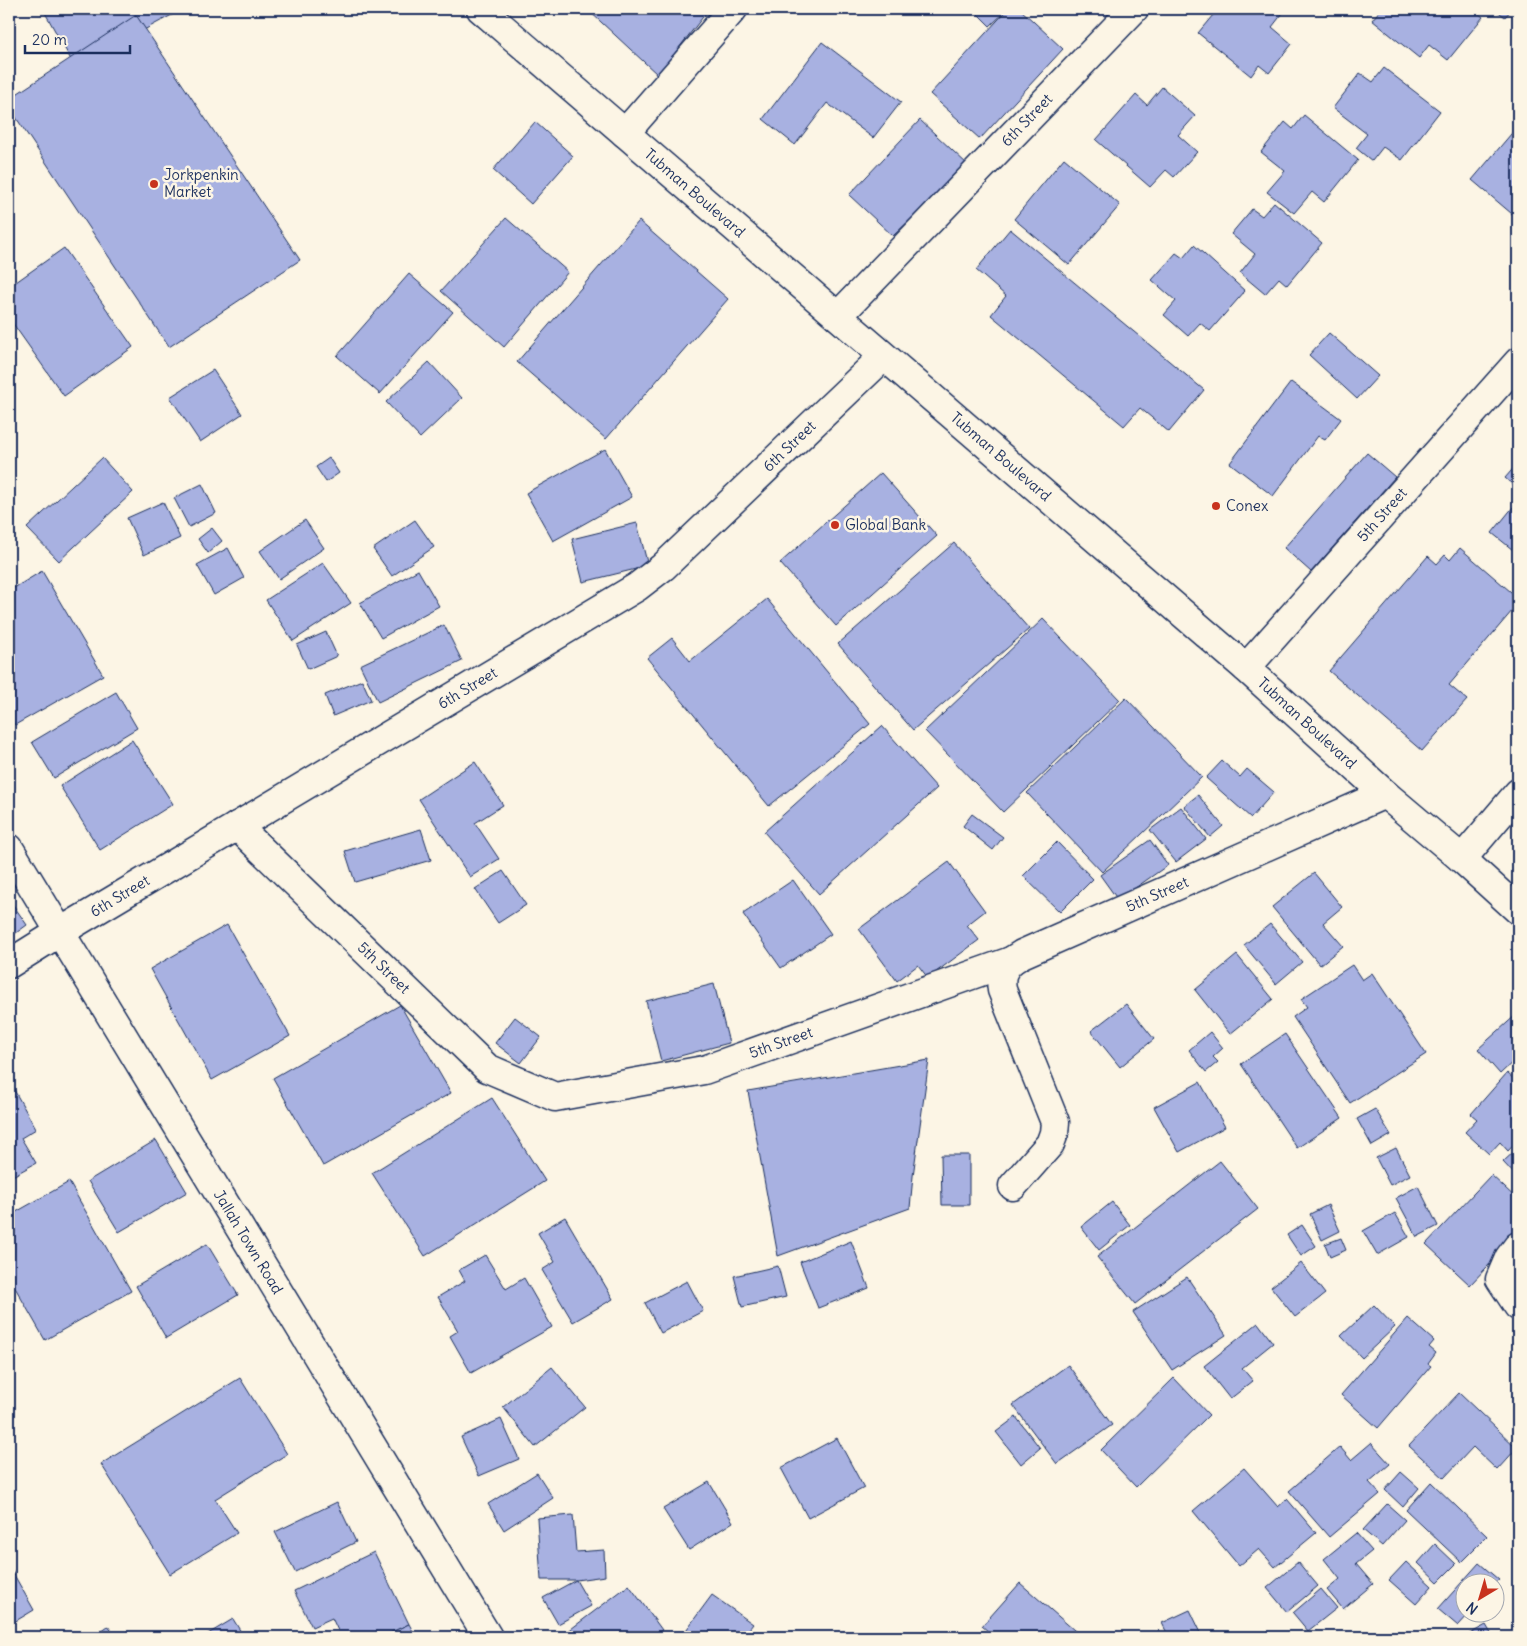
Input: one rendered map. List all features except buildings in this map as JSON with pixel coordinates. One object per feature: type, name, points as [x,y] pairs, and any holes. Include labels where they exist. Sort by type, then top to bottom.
[{"type":"main road","name":"Tubman Boulevard","points":[[481,9],[1246,668],[1385,794],[1462,859],[1518,910]]},
{"type":"main road","points":[[625,133],[734,9]]},
{"type":"main road","name":"6th Street","points":[[838,316],[1134,9]]},
{"type":"main road","name":"6th Street","points":[[9,964],[636,587],[663,567],[883,357]]},
{"type":"main road","name":"5th Street","points":[[1246,668],[1518,362]]},
{"type":"main road","name":"5th Street","points":[[237,826],[487,1068],[555,1097],[704,1070],[1011,961],[1022,954],[1385,794]]},
{"type":"main road","points":[[1462,859],[1518,794]]},
{"type":"main road","name":"Jallah Town Road","points":[[9,848],[488,1637]]},
{"type":"main road","points":[[1011,961],[1004,968],[1000,978],[1002,990],[1055,1122],[1050,1144],[1013,1186]]},
{"type":"main road","points":[[1518,1246],[1509,1258],[1500,1279],[1518,1306]]},
{"type":"place","name":"Jorkpenkin Market","points":[[154,184]]},
{"type":"place","name":"Conex","points":[[1216,506]]},
{"type":"place","name":"Global Bank","points":[[835,525]]}]
